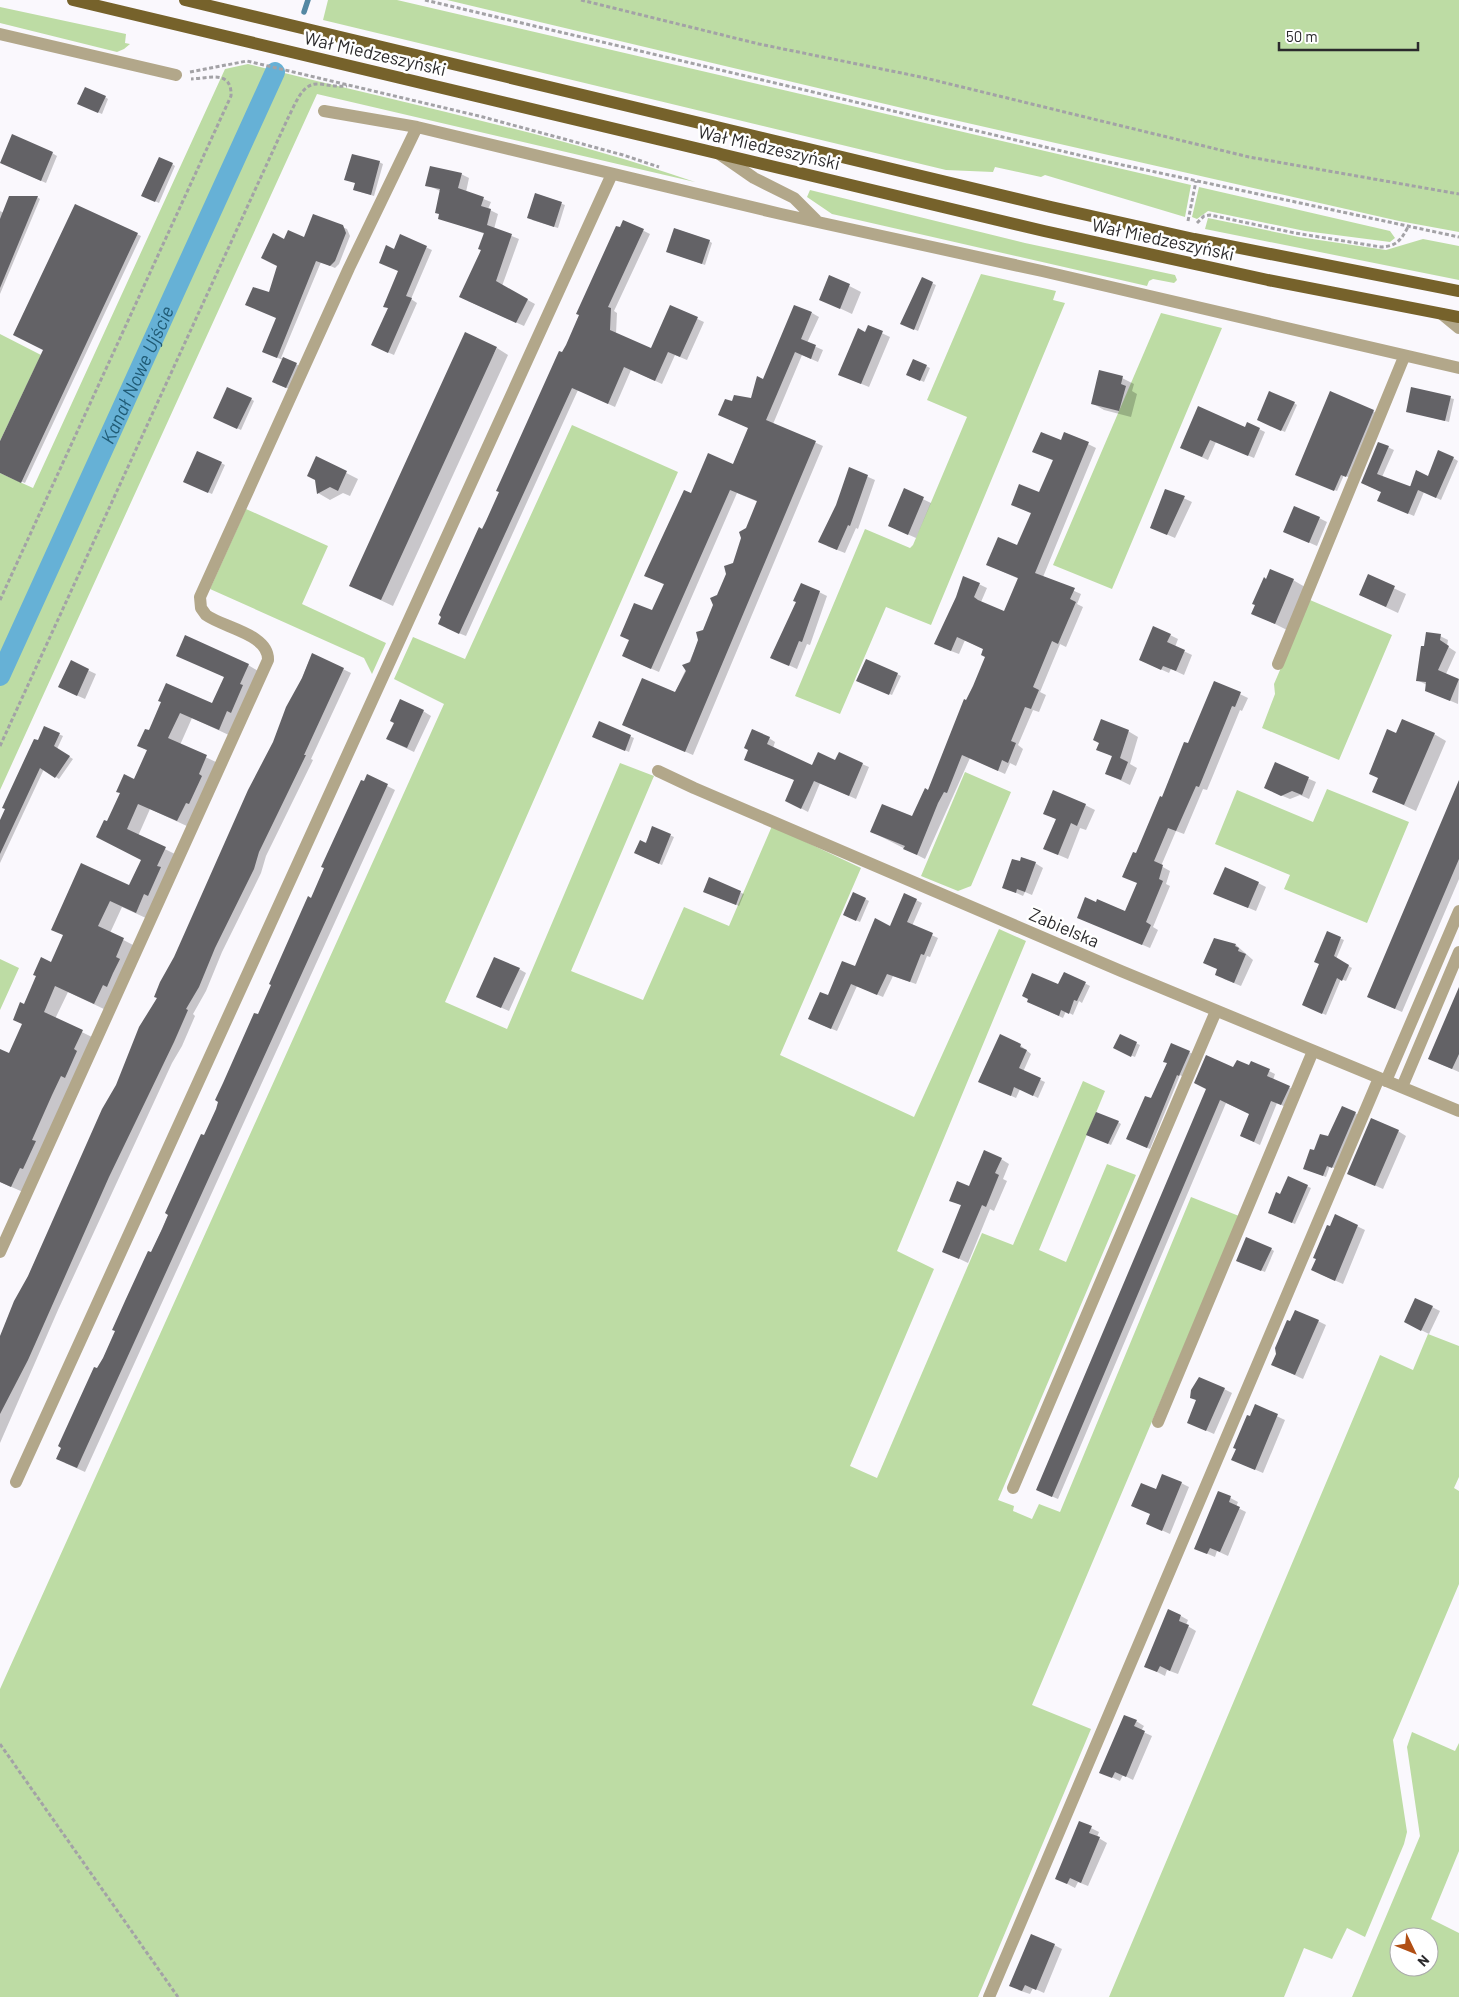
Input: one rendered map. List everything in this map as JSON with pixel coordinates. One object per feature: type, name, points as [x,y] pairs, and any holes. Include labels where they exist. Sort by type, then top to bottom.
[{"type":"main road","name":"Wał Miedzeszyński","points":[[73,0],[1175,261],[1459,317]]},
{"type":"main road","name":"Wał Miedzeszyński","points":[[185,0],[1061,209],[1202,241],[1459,291]]},
{"type":"street","points":[[0,34],[176,75]]},
{"type":"street","points":[[324,111],[417,127],[612,174],[1042,271],[1404,357],[1459,368]]},
{"type":"street","points":[[0,1252],[268,660],[268,653],[263,643],[206,615],[201,608],[200,597],[345,277],[417,127]]},
{"type":"street","points":[[718,154],[754,178],[794,198],[816,220]]},
{"type":"street","points":[[16,1482],[612,174]]},
{"type":"street","points":[[1442,314],[1459,328]]},
{"type":"street","points":[[1278,664],[1404,357]]},
{"type":"street","name":"Zabielska","points":[[658,771],[703,792],[1216,1011],[1459,1111]]},
{"type":"street","points":[[989,1997],[1382,1080],[1459,911]]},
{"type":"street","points":[[1402,1088],[1459,952]]},
{"type":"street","points":[[1013,1488],[1216,1011]]},
{"type":"street","points":[[1158,1422],[1313,1051]]},
{"type":"path","points":[[425,0],[1104,161],[1459,237]]},
{"type":"path","points":[[581,0],[758,44],[921,77],[1249,158],[1459,194]]},
{"type":"path","points":[[0,600],[231,96],[232,86],[227,79],[219,77],[180,80],[176,75]]},
{"type":"path","points":[[0,746],[288,118],[304,89],[316,83],[338,87],[347,86]]},
{"type":"path","points":[[1188,222],[1196,181]]},
{"type":"path","points":[[1196,223],[1204,216],[1210,215],[1295,234],[1381,247],[1392,246],[1400,241],[1408,227]]},
{"type":"path","points":[[0,1744],[178,1997]]},
{"type":"green space","points":[[328,0],[397,0],[1191,185],[1185,217],[1045,175],[1041,177],[995,167],[993,172],[946,170],[323,20]]},
{"type":"green space","points":[[447,0],[1459,0],[1459,232],[1399,221],[919,112]]},
{"type":"green space","points":[[0,7],[126,34],[125,43],[130,44],[117,52],[0,23]]},
{"type":"green space","points":[[248,64],[473,118],[585,148],[695,182],[317,94],[0,790],[0,473],[33,488],[225,69]]},
{"type":"green space","points":[[1199,187],[1390,231],[1395,238],[1390,242],[1305,231],[1208,211],[1197,219],[1192,217]]},
{"type":"green space","points":[[810,190],[1025,243],[1175,275],[1177,280],[1174,283],[1153,279],[1149,281],[1147,286],[832,214],[807,197]]},
{"type":"green space","points":[[1208,218],[1299,237],[1386,250],[1423,239],[1459,246],[1459,280],[1205,229]]},
{"type":"green space","points":[[981,274],[1056,291],[1053,300],[1065,303],[931,625],[886,607],[840,714],[795,696],[865,529],[910,548],[913,545],[967,417],[927,400]]},
{"type":"green space","points":[[1161,313],[1222,328],[1112,589],[1053,565]]},
{"type":"green space","points":[[0,334],[41,355],[0,441]]},
{"type":"green space","points":[[572,425],[678,472],[445,1002],[507,1029],[620,763],[654,776],[571,971],[643,1000],[684,907],[729,926],[772,826],[861,868],[780,1055],[914,1117],[999,929],[1026,941],[897,1251],[934,1269],[850,1466],[877,1478],[982,1233],[1013,1245],[1083,1081],[1105,1091],[1039,1250],[1066,1262],[1107,1164],[1136,1175],[998,1500],[1014,1506],[1013,1511],[1032,1519],[1039,1504],[1060,1512],[1191,1197],[1239,1216],[1032,1705],[1091,1729],[978,1997],[0,1997],[0,1689],[444,704],[394,679],[413,637],[465,659]]},
{"type":"green space","points":[[246,509],[328,546],[302,604],[386,643],[372,674],[364,658],[210,589]]},
{"type":"green space","points":[[1310,600],[1392,635],[1339,760],[1262,728],[1275,694],[1274,684]]},
{"type":"green space","points":[[965,772],[1011,792],[971,886],[958,891],[921,876]]},
{"type":"green space","points":[[1327,789],[1409,822],[1367,923],[1284,889],[1290,875],[1215,844],[1237,790],[1313,822]]},
{"type":"green space","points":[[0,959],[19,968],[0,1010]]},
{"type":"green space","points":[[1428,1334],[1459,1346],[1459,1477],[1454,1488],[1459,1491],[1459,1584],[1393,1740],[1407,1832],[1404,1844],[1365,1937],[1347,1928],[1332,1959],[1304,1948],[1284,1997],[1109,1997],[1380,1355],[1413,1370]]},
{"type":"green space","points":[[1412,1732],[1455,1751],[1459,1743],[1459,1851],[1431,1919],[1459,1933],[1459,1997],[1352,1997],[1420,1836],[1407,1747]]},
{"type":"building","points":[[85,87],[106,96],[98,113],[77,104]]},
{"type":"building","points":[[12,134],[53,152],[41,181],[0,163]]},
{"type":"building","points":[[352,154],[380,161],[371,195],[353,190],[355,183],[344,180]]},
{"type":"building","points":[[159,157],[173,163],[155,202],[141,196]]},
{"type":"building","points":[[430,166],[462,173],[458,188],[484,197],[481,206],[491,209],[487,225],[512,234],[496,281],[528,299],[516,323],[459,297],[481,250],[478,249],[484,233],[438,219],[439,214],[435,213],[440,189],[425,186]]},
{"type":"building","points":[[535,193],[562,202],[554,227],[527,218]]},
{"type":"building","points":[[9,196],[38,196],[0,288],[0,219]]},
{"type":"building","points":[[75,204],[138,233],[21,483],[0,473],[0,441],[43,350],[13,335]]},
{"type":"building","points":[[313,214],[343,225],[346,233],[335,261],[330,266],[316,261],[277,358],[262,352],[276,318],[245,305],[253,287],[269,292],[277,266],[261,258],[273,233],[284,239],[288,230],[304,237]]},
{"type":"building","points":[[623,220],[644,229],[608,307],[611,308],[610,330],[651,348],[670,305],[698,317],[680,357],[668,352],[655,381],[624,367],[608,404],[572,388],[459,634],[438,624],[441,617],[439,615],[479,527],[482,529],[486,521],[499,492],[496,491],[559,351],[562,352],[566,345],[579,315],[576,314],[616,226],[620,227]]},
{"type":"building","points":[[674,228],[710,240],[702,264],[666,252]]},
{"type":"building","points":[[400,234],[427,246],[406,296],[412,298],[388,353],[371,345],[388,308],[383,307],[398,271],[379,263],[386,245],[394,249]]},
{"type":"building","points":[[829,275],[850,284],[840,309],[819,300]]},
{"type":"building","points":[[922,277],[933,282],[914,330],[900,324]]},
{"type":"building","points":[[794,305],[812,312],[801,339],[816,345],[811,359],[795,352],[766,420],[816,441],[685,752],[622,725],[642,678],[675,692],[686,671],[682,665],[690,662],[698,640],[696,632],[703,630],[713,605],[710,598],[717,595],[726,574],[724,566],[733,563],[741,538],[739,532],[746,528],[757,501],[730,490],[651,669],[622,656],[629,640],[620,636],[634,603],[652,610],[664,584],[644,576],[684,490],[691,493],[708,453],[733,464],[748,428],[718,415],[725,399],[732,401],[734,395],[751,398],[757,376],[763,379]]},
{"type":"building","points":[[868,325],[883,331],[861,384],[838,375],[858,328],[865,332]]},
{"type":"building","points":[[465,332],[497,347],[381,600],[349,586]]},
{"type":"building","points":[[283,357],[297,363],[286,388],[272,382]]},
{"type":"building","points":[[913,359],[927,365],[920,381],[906,375]]},
{"type":"building","points":[[1099,370],[1123,376],[1121,384],[1126,386],[1119,411],[1091,404]]},
{"type":"building","points":[[227,387],[252,398],[237,429],[213,418]]},
{"type":"building","points":[[1411,387],[1451,396],[1445,421],[1406,412]]},
{"type":"building","points":[[1269,391],[1295,402],[1281,431],[1257,420]]},
{"type":"building","points":[[1330,391],[1374,410],[1346,477],[1341,475],[1334,491],[1295,475]]},
{"type":"building","points":[[1198,406],[1245,427],[1247,422],[1260,428],[1248,456],[1210,440],[1202,457],[1180,448]]},
{"type":"building","points":[[1041,432],[1061,440],[1064,432],[1089,442],[1035,573],[1075,588],[1070,599],[1076,602],[1058,644],[1052,641],[1033,687],[1039,690],[1031,709],[1025,707],[1011,741],[1016,743],[1008,763],[1002,760],[998,771],[962,755],[947,793],[944,792],[938,803],[917,855],[903,849],[905,846],[870,832],[882,804],[912,816],[925,788],[928,790],[964,699],[966,700],[973,686],[985,657],[981,655],[983,649],[957,637],[951,651],[934,644],[956,597],[963,576],[980,583],[974,597],[1004,611],[1018,578],[986,565],[998,537],[1017,545],[1031,513],[1011,505],[1019,484],[1039,492],[1053,460],[1032,452]]},
{"type":"building","points":[[1378,442],[1389,446],[1377,474],[1410,486],[1416,470],[1428,476],[1438,450],[1454,457],[1436,498],[1418,490],[1408,514],[1377,501],[1381,492],[1361,483]]},
{"type":"building","points":[[197,451],[222,462],[208,493],[183,482]]},
{"type":"building","points":[[316,456],[347,471],[338,491],[330,487],[317,494],[315,480],[307,476]]},
{"type":"building","points":[[849,467],[868,475],[850,526],[848,525],[837,550],[818,542],[836,505]]},
{"type":"building","points":[[904,488],[924,497],[908,535],[888,526]]},
{"type":"building","points":[[1165,489],[1185,496],[1167,535],[1150,528]]},
{"type":"building","points":[[1294,506],[1320,517],[1309,543],[1283,532]]},
{"type":"building","points":[[1270,569],[1294,579],[1275,624],[1251,614],[1255,605],[1252,604],[1264,577],[1266,579]]},
{"type":"building","points":[[1368,574],[1395,586],[1386,607],[1359,595]]},
{"type":"building","points":[[801,583],[820,591],[802,642],[799,641],[789,666],[770,658],[796,602],[793,601]]},
{"type":"building","points":[[1153,626],[1171,634],[1167,642],[1185,650],[1176,671],[1163,666],[1161,670],[1139,660]]},
{"type":"building","points":[[1426,632],[1441,634],[1440,640],[1449,646],[1438,670],[1459,679],[1450,701],[1425,691],[1426,682],[1416,681],[1421,646],[1424,646]]},
{"type":"building","points":[[185,635],[249,664],[240,684],[243,685],[231,713],[227,711],[219,730],[180,713],[168,738],[207,755],[199,774],[202,776],[189,804],[186,803],[177,821],[138,804],[127,829],[166,847],[157,866],[161,867],[148,896],[144,894],[136,913],[110,901],[98,926],[124,938],[116,957],[120,959],[107,987],[103,985],[94,1004],[55,986],[44,1012],[83,1030],[74,1049],[77,1051],[65,1078],[61,1076],[32,1140],[36,1141],[23,1169],[20,1168],[11,1187],[0,1182],[0,1049],[9,1053],[22,1024],[13,1020],[20,1002],[24,1004],[36,976],[33,975],[41,957],[51,962],[63,935],[51,930],[81,863],[129,885],[141,860],[96,837],[104,820],[107,821],[120,793],[116,792],[124,774],[134,779],[147,750],[137,746],[145,729],[149,730],[161,702],[158,701],[166,683],[212,703],[224,677],[176,656]]},
{"type":"building","points":[[312,653],[344,668],[304,755],[306,755],[259,852],[254,869],[215,948],[199,987],[186,1009],[188,1010],[174,1042],[109,1177],[28,1360],[0,1414],[0,1336],[14,1301],[28,1276],[102,1109],[116,1085],[139,1027],[157,998],[154,997],[160,982],[174,957],[248,790],[273,742],[286,707],[302,678]]},
{"type":"building","points":[[866,659],[898,673],[889,695],[856,681]]},
{"type":"building","points":[[71,660],[89,669],[77,696],[58,687]]},
{"type":"building","points":[[1214,681],[1241,692],[1235,707],[1232,706],[1199,787],[1196,786],[1176,831],[1168,828],[1154,861],[1163,865],[1159,879],[1163,881],[1146,922],[1151,925],[1142,945],[1077,918],[1085,897],[1096,902],[1097,899],[1125,911],[1137,883],[1122,877],[1133,852],[1136,853],[1160,796],[1162,797],[1184,742],[1188,743]]},
{"type":"building","points":[[400,699],[424,710],[407,748],[386,739],[394,723],[390,721]]},
{"type":"building","points":[[1101,719],[1129,730],[1120,758],[1128,762],[1121,780],[1105,774],[1112,756],[1096,750],[1099,743],[1093,740]]},
{"type":"building","points":[[1402,719],[1435,733],[1404,805],[1372,792],[1378,778],[1369,774],[1387,729],[1396,733]]},
{"type":"building","points":[[599,721],[631,735],[625,751],[592,737]]},
{"type":"building","points":[[44,726],[60,733],[54,746],[70,756],[55,778],[40,768],[0,854],[0,820],[5,809],[2,808],[34,739],[38,740]]},
{"type":"building","points":[[752,729],[770,737],[767,744],[812,765],[818,752],[835,760],[839,752],[863,763],[849,796],[814,781],[801,809],[785,801],[794,780],[744,760],[748,750],[744,748]]},
{"type":"building","points":[[1275,762],[1309,777],[1302,795],[1292,791],[1281,796],[1264,788]]},
{"type":"building","points":[[367,774],[388,784],[77,1468],[56,1459],[61,1448],[58,1446],[94,1367],[97,1368],[103,1358],[115,1331],[112,1330],[125,1301],[148,1251],[151,1252],[162,1229],[168,1215],[165,1213],[201,1134],[204,1135],[216,1109],[218,1102],[215,1100],[254,1013],[258,1014],[271,985],[269,984],[308,896],[311,898],[324,868],[321,867],[361,780],[364,781]]},
{"type":"building","points":[[1459,780],[1459,859],[1395,1009],[1367,997]]},
{"type":"building","points":[[1053,790],[1086,804],[1077,826],[1071,823],[1058,855],[1043,849],[1056,819],[1043,814]]},
{"type":"building","points":[[652,826],[671,834],[659,864],[634,853],[640,840],[646,843]]},
{"type":"building","points":[[1021,857],[1036,862],[1025,892],[1017,889],[1016,893],[1002,888],[1012,859],[1020,861]]},
{"type":"building","points":[[1225,867],[1259,882],[1248,908],[1213,894]]},
{"type":"building","points":[[709,877],[741,891],[736,905],[703,892]]},
{"type":"building","points":[[853,892],[866,898],[856,921],[843,915]]},
{"type":"building","points":[[904,893],[917,899],[907,922],[933,933],[924,955],[921,954],[910,982],[887,974],[877,995],[851,984],[831,1029],[808,1019],[820,992],[828,995],[842,961],[855,966],[875,918],[890,926]]},
{"type":"building","points":[[1327,931],[1341,937],[1334,956],[1349,965],[1342,981],[1337,978],[1322,1014],[1302,1005],[1319,964],[1314,962]]},
{"type":"building","points":[[1214,938],[1236,944],[1235,946],[1239,948],[1238,951],[1246,954],[1234,983],[1215,975],[1217,969],[1203,963]]},
{"type":"building","points":[[494,957],[520,968],[501,1008],[476,997]]},
{"type":"building","points":[[1064,972],[1086,982],[1077,1001],[1074,1000],[1069,1014],[1061,1010],[1059,1016],[1027,1002],[1028,999],[1022,996],[1032,973],[1058,984]]},
{"type":"building","points":[[1459,987],[1459,1054],[1452,1069],[1428,1059]]},
{"type":"building","points":[[1000,1034],[1021,1044],[1020,1047],[1027,1050],[1019,1068],[1041,1078],[1033,1096],[1014,1087],[1011,1096],[978,1082]]},
{"type":"building","points":[[1120,1034],[1137,1042],[1131,1057],[1113,1048]]},
{"type":"building","points":[[1171,1043],[1190,1051],[1179,1076],[1177,1075],[1147,1148],[1126,1139],[1145,1096],[1151,1098],[1167,1063],[1163,1062]]},
{"type":"building","points":[[1206,1055],[1233,1067],[1237,1060],[1249,1065],[1251,1061],[1270,1069],[1267,1076],[1290,1086],[1281,1105],[1271,1101],[1254,1142],[1240,1136],[1249,1114],[1220,1100],[1052,1497],[1036,1490],[1206,1089],[1194,1083]]},
{"type":"building","points":[[1342,1106],[1356,1112],[1332,1168],[1327,1166],[1323,1176],[1303,1169],[1310,1149],[1314,1150],[1320,1134],[1328,1136]]},
{"type":"building","points":[[1096,1112],[1119,1121],[1108,1144],[1086,1135]]},
{"type":"building","points":[[1371,1118],[1399,1130],[1375,1186],[1347,1174]]},
{"type":"building","points":[[984,1150],[1002,1158],[995,1173],[999,1175],[986,1207],[982,1205],[959,1259],[942,1252],[961,1205],[949,1201],[957,1181],[969,1186]]},
{"type":"building","points":[[1288,1176],[1308,1185],[1292,1223],[1268,1213],[1276,1192],[1280,1194]]},
{"type":"building","points":[[1335,1214],[1358,1225],[1335,1281],[1311,1270],[1316,1259],[1313,1258],[1327,1225],[1330,1226]]},
{"type":"building","points":[[1246,1237],[1272,1248],[1261,1271],[1236,1261]]},
{"type":"building","points":[[1415,1298],[1433,1306],[1421,1331],[1404,1322]]},
{"type":"building","points":[[1295,1310],[1319,1320],[1295,1375],[1271,1365],[1276,1354],[1275,1348],[1287,1320],[1290,1321]]},
{"type":"building","points":[[1199,1377],[1225,1388],[1206,1431],[1187,1423],[1196,1400],[1190,1398],[1191,1390]]},
{"type":"building","points":[[1255,1404],[1278,1414],[1255,1470],[1231,1460],[1236,1449],[1233,1448],[1247,1415],[1250,1416]]},
{"type":"building","points":[[1162,1474],[1182,1482],[1162,1531],[1146,1524],[1150,1514],[1131,1506],[1141,1483],[1156,1489]]},
{"type":"building","points":[[1218,1491],[1231,1496],[1229,1502],[1240,1507],[1220,1552],[1210,1548],[1207,1554],[1194,1549]]},
{"type":"building","points":[[1168,1609],[1181,1615],[1179,1621],[1189,1625],[1170,1671],[1160,1666],[1157,1672],[1144,1667]]},
{"type":"building","points":[[1124,1715],[1137,1720],[1134,1726],[1145,1731],[1126,1777],[1115,1772],[1112,1778],[1099,1773]]},
{"type":"building","points":[[1079,1821],[1092,1826],[1089,1833],[1100,1837],[1081,1883],[1070,1878],[1067,1884],[1055,1879]]},
{"type":"building","points":[[1031,1934],[1055,1944],[1036,1990],[1025,1985],[1022,1991],[1009,1986]]},
{"type":"waterway","name":"Kanał Nowe Ujście","points":[[304,12],[308,0]]},
{"type":"waterway","name":"Kanał Nowe Ujście","points":[[0,676],[275,72]]}]
